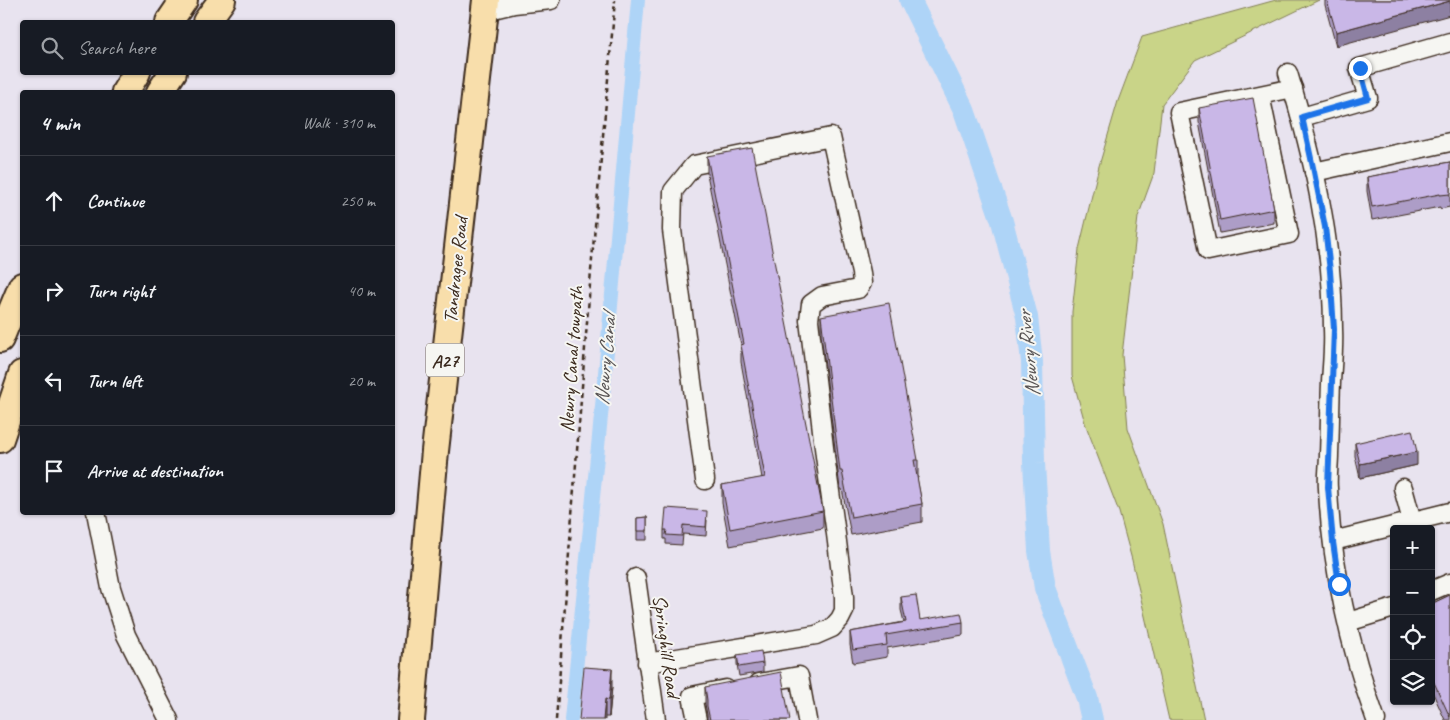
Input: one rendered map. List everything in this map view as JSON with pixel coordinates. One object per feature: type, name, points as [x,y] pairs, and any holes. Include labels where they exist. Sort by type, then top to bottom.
[{"type":"highway","points":[[170,20],[184,0]]},
{"type":"highway","points":[[207,20],[222,0]]},
{"type":"highway","name":"Tandragee Road","points":[[411,720],[435,451],[485,6]]},
{"type":"highway","points":[[126,90],[135,75]]},
{"type":"highway","points":[[161,90],[171,75]]},
{"type":"highway","points":[[0,339],[20,291]]},
{"type":"highway","points":[[0,439],[20,380]]},
{"type":"street","points":[[485,6],[551,0]]},
{"type":"street","points":[[1302,117],[1368,98],[1360,68],[1450,42]]},
{"type":"street","points":[[1260,95],[1289,234],[1208,251],[1179,112],[1260,95],[1291,80],[1302,117],[1314,172],[1325,227],[1330,271],[1334,329],[1328,487],[1333,542],[1339,584],[1359,669],[1376,720]]},
{"type":"street","points":[[647,663],[816,635],[832,628],[844,611],[844,597],[808,320],[811,304],[822,296],[858,289],[862,283],[832,137],[694,165],[673,191],[672,230],[705,480]]},
{"type":"street","points":[[1314,172],[1450,142]]},
{"type":"street","points":[[1403,488],[1412,521]]},
{"type":"street","points":[[1333,542],[1450,512]]},
{"type":"street","points":[[97,515],[112,588],[126,635],[169,720]]},
{"type":"street","name":"Springhill Road","points":[[636,578],[656,720]]},
{"type":"street","points":[[1435,589],[1450,582]]},
{"type":"street","points":[[1348,622],[1390,609]]},
{"type":"street","points":[[697,720],[692,696],[799,676],[807,720]]},
{"type":"path","name":"Newry Canal towpath","points":[[556,720],[591,271],[615,0]]},
{"type":"green space","points":[[1276,0],[1319,0],[1195,60],[1162,104],[1154,173],[1138,217],[1122,355],[1128,428],[1163,524],[1204,720],[1169,720],[1119,512],[1085,423],[1072,376],[1072,312],[1079,249],[1099,166],[1118,101],[1142,37]]},
{"type":"building","points":[[1327,0],[1450,0],[1450,1],[1336,32]]},
{"type":"building","points":[[1253,98],[1274,209],[1220,220],[1199,108]]},
{"type":"building","points":[[752,148],[823,511],[730,529],[722,485],[765,477],[741,345],[744,344],[707,156]]},
{"type":"building","points":[[1450,162],[1450,194],[1440,194],[1372,207],[1367,177]]},
{"type":"building","points":[[889,303],[918,460],[914,460],[922,504],[851,517],[842,471],[840,471],[821,316]]},
{"type":"building","points":[[1412,430],[1417,452],[1360,464],[1355,443]]},
{"type":"building","points":[[666,508],[707,511],[706,527],[683,525],[682,536],[666,535],[667,530],[664,530]]},
{"type":"building","points":[[647,517],[647,531],[637,531],[637,518]]},
{"type":"building","points":[[916,595],[920,620],[961,613],[963,622],[886,635],[887,645],[853,650],[850,632],[906,622],[901,597]]},
{"type":"building","points":[[1450,595],[1450,717],[1435,685],[1435,602]]},
{"type":"building","points":[[761,651],[763,663],[739,667],[737,655]]},
{"type":"building","points":[[584,667],[612,669],[609,700],[605,699],[603,720],[579,720]]},
{"type":"building","points":[[781,672],[790,720],[710,720],[705,687]]},
{"type":"waterway","name":"Newry Canal","points":[[571,720],[603,396],[638,0]]},
{"type":"waterway","name":"Newry River","points":[[910,0],[964,110],[1002,221],[1027,317],[1032,362],[1034,463],[1039,551],[1045,588],[1087,698],[1092,720]]},
{"type":"route","points":[[1339,584],[1328,487],[1334,329],[1330,271],[1325,227],[1302,117],[1368,98],[1360,68]]}]
